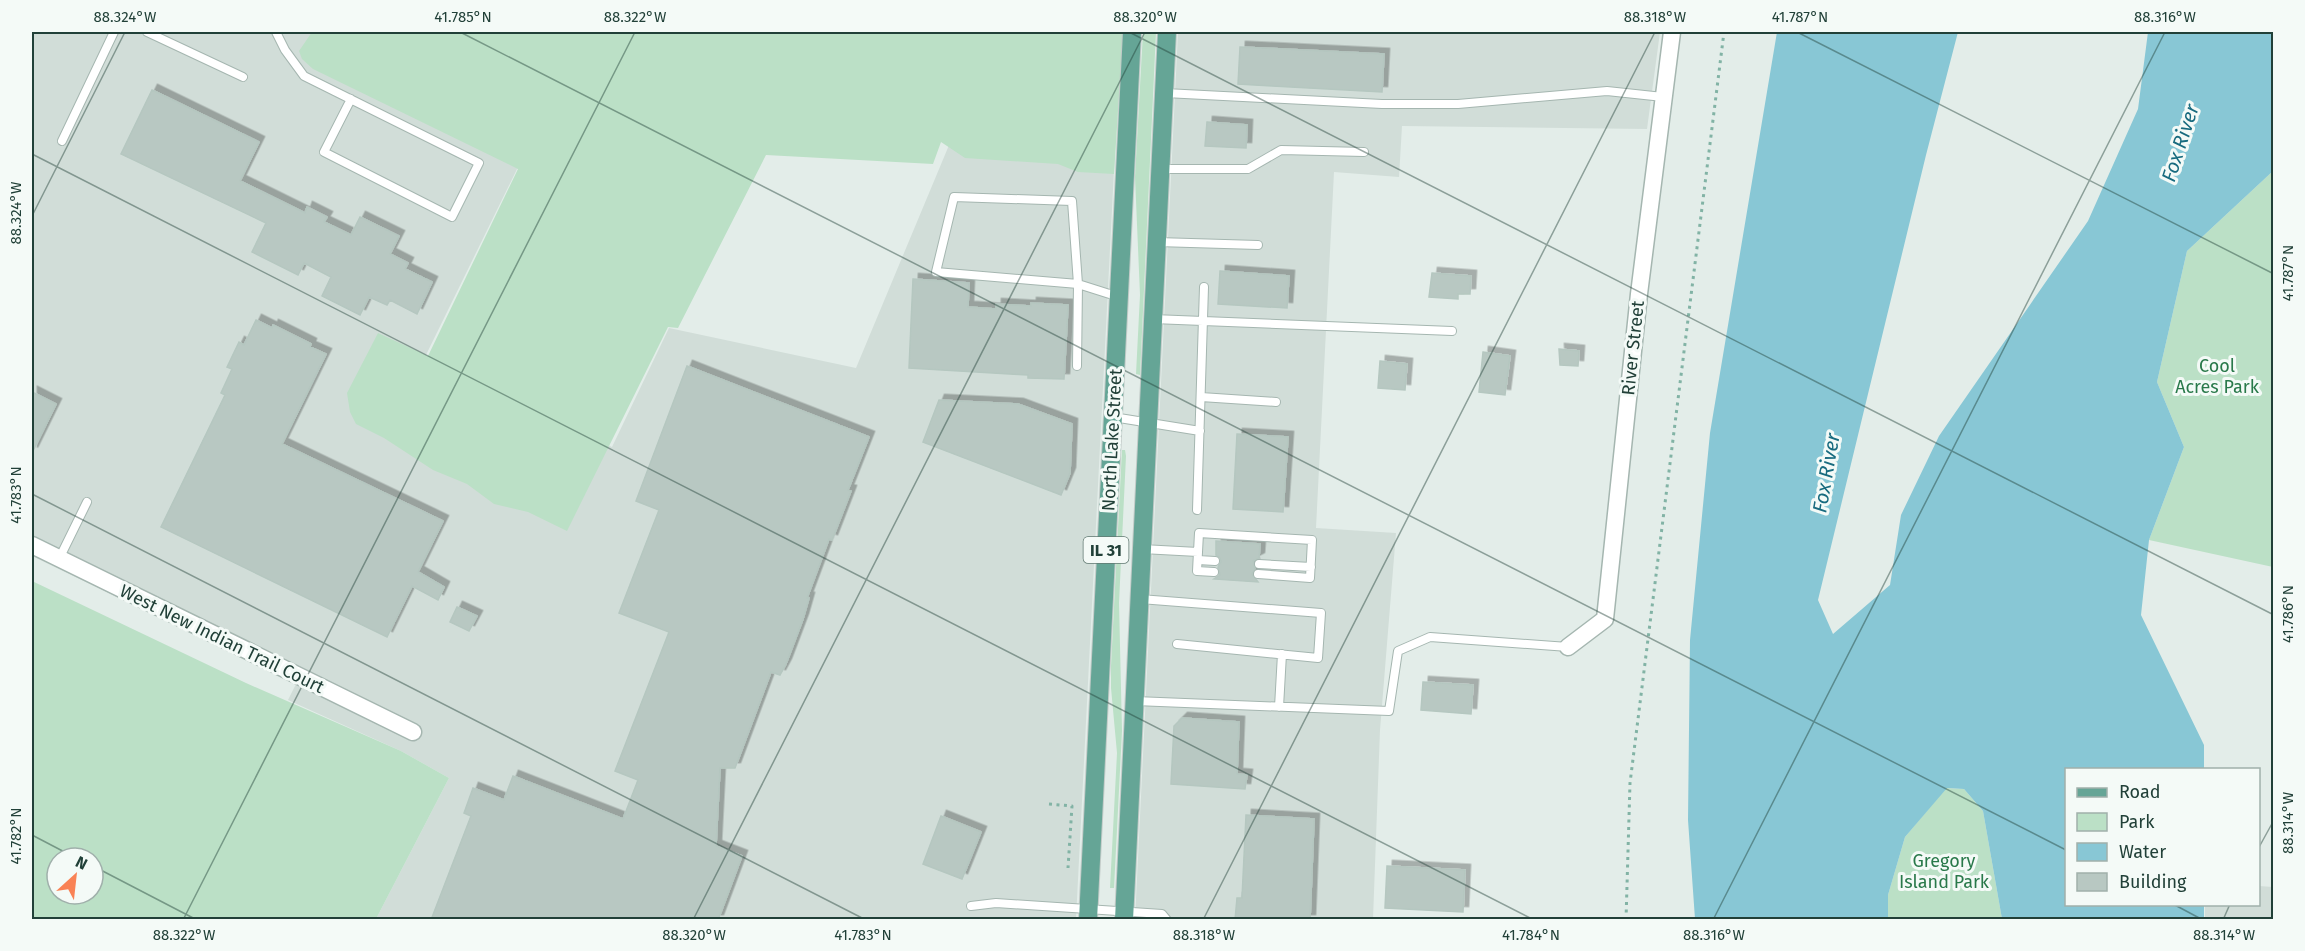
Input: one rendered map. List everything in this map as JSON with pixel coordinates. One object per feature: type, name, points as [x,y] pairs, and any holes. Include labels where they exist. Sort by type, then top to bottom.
[{"type":"main road","name":"North Lake Street","points":[[1088,914],[1132,32]]},
{"type":"main road","name":"North Lake Street","points":[[1124,916],[1167,32]]},
{"type":"street","name":"River Street","points":[[1568,646],[1605,619],[1639,294],[1672,32]]},
{"type":"street","name":"West New Indian Trail Court","points":[[32,545],[413,732]]},
{"type":"lane","points":[[62,141],[114,32]]},
{"type":"lane","points":[[147,32],[243,77]]},
{"type":"lane","points":[[276,32],[285,50],[304,76],[351,99],[479,163],[452,217],[324,152],[351,99]]},
{"type":"lane","points":[[1165,93],[1382,104],[1458,104],[1607,91],[1664,97]]},
{"type":"lane","points":[[1161,170],[1248,169],[1281,150],[1364,152]]},
{"type":"lane","points":[[1077,366],[1078,284],[1072,201],[954,197],[936,272],[1078,284],[1119,297]]},
{"type":"lane","points":[[1157,242],[1258,245]]},
{"type":"lane","points":[[1197,510],[1204,287]]},
{"type":"lane","points":[[1153,319],[1452,331]]},
{"type":"lane","points":[[1201,397],[1276,402]]},
{"type":"lane","points":[[1113,417],[1200,431]]},
{"type":"lane","points":[[59,559],[87,502]]},
{"type":"lane","points":[[1214,572],[1197,571],[1199,533],[1312,540],[1310,578],[1258,574]]},
{"type":"lane","points":[[1142,549],[1198,556],[1215,561]]},
{"type":"lane","points":[[1259,564],[1311,567]]},
{"type":"lane","points":[[1139,599],[1321,613],[1318,658],[1177,644]]},
{"type":"lane","points":[[1134,701],[1389,711],[1398,651],[1430,636],[1568,646]]},
{"type":"lane","points":[[1279,707],[1282,654]]},
{"type":"lane","points":[[971,906],[996,903],[1088,914],[1124,916],[1162,914],[1167,920]]},
{"type":"path","points":[[1626,920],[1630,783],[1724,32]]},
{"type":"path","points":[[1048,804],[1072,806],[1068,868]]},
{"type":"shaded area","points":[[32,32],[1121,32],[1076,919],[376,919],[449,778],[401,751],[288,700],[296,684],[32,556]],"holes":[[[618,98],[957,126],[856,368],[669,328],[612,447],[425,357],[517,169]]]},
{"type":"shaded area","points":[[1178,32],[1660,32],[1647,129],[1402,126],[1399,177],[1334,172],[1316,528],[1396,533],[1380,730],[1373,919],[1135,920]]},
{"type":"shaded area","points":[[2260,886],[2273,887],[2273,919],[2205,919],[2205,906],[2260,906]]},
{"type":"green space","points":[[312,32],[1123,32],[1114,174],[1078,172],[1058,164],[965,158],[941,142],[933,164],[766,155],[678,328],[668,327],[567,531],[528,512],[494,504],[467,484],[433,470],[384,438],[356,424],[350,412],[347,393],[378,333],[428,356],[518,169],[313,69],[302,59],[299,51]]},
{"type":"green space","points":[[1143,32],[1156,32],[1140,375],[1136,374],[1140,295],[1135,177]]},
{"type":"green space","name":"Cool Acres Park","points":[[2273,171],[2273,567],[2149,540],[2184,447],[2157,382],[2187,251]]},
{"type":"green space","points":[[1122,450],[1125,450],[1126,456],[1119,603],[1122,731],[1114,888],[1110,888],[1117,753],[1111,666]]},
{"type":"green space","points":[[32,581],[246,683],[401,751],[449,778],[376,919],[32,919]]},
{"type":"green space","name":"Gregory Island Park","points":[[1946,788],[1964,789],[1983,811],[2002,919],[1888,920],[1888,895],[1905,837]]},
{"type":"water","name":"Fox River","points":[[1777,32],[1958,32],[1818,600],[1833,634],[1890,585],[1901,515],[1939,436],[2088,221],[2138,109],[2148,32],[2273,32],[2273,171],[2187,251],[2157,382],[2184,447],[2149,540],[2141,615],[2204,745],[2204,768],[2065,768],[2065,906],[2204,906],[2204,919],[2002,919],[1983,811],[1964,789],[1947,788],[1905,837],[1888,895],[1888,919],[1695,919],[1688,820],[1690,640],[1710,433]]},
{"type":"building","points":[[1240,47],[1384,54],[1382,92],[1238,84]]},
{"type":"building","points":[[152,90],[259,142],[240,181],[305,213],[307,207],[327,217],[324,222],[351,235],[360,217],[399,236],[390,254],[408,263],[405,269],[432,282],[417,314],[390,300],[387,305],[369,297],[360,315],[322,296],[331,277],[304,263],[298,275],[252,252],[266,223],[121,154]]},
{"type":"building","points":[[1207,122],[1247,125],[1246,148],[1205,146]]},
{"type":"building","points":[[1220,271],[1289,276],[1287,308],[1218,304]]},
{"type":"building","points":[[1432,273],[1471,276],[1470,294],[1458,294],[1458,299],[1429,297]]},
{"type":"building","points":[[913,279],[969,283],[968,307],[996,309],[996,304],[1031,306],[1031,303],[1068,305],[1064,379],[909,368]]},
{"type":"building","points":[[256,320],[272,328],[273,325],[326,354],[282,444],[443,521],[418,572],[444,587],[438,600],[412,586],[387,637],[161,527],[225,395],[221,393],[232,369],[227,367],[239,342],[244,345]]},
{"type":"building","points":[[1559,349],[1579,351],[1578,366],[1560,365]]},
{"type":"building","points":[[1483,352],[1510,356],[1505,395],[1479,392]]},
{"type":"building","points":[[1380,361],[1407,364],[1405,390],[1378,388]]},
{"type":"building","points":[[687,366],[869,437],[848,490],[851,491],[832,540],[829,539],[807,598],[809,598],[803,619],[786,664],[780,675],[771,672],[735,768],[720,768],[716,846],[742,856],[718,920],[431,920],[471,816],[464,813],[473,788],[504,800],[513,776],[623,819],[638,780],[615,771],[669,632],[619,613],[659,510],[636,501]]},
{"type":"building","points":[[32,392],[56,404],[32,453]]},
{"type":"building","points":[[939,400],[1018,404],[1072,424],[1070,473],[1061,495],[923,442]]},
{"type":"building","points":[[1237,434],[1288,437],[1283,512],[1233,509]]},
{"type":"building","points":[[1216,541],[1260,544],[1259,558],[1253,561],[1255,569],[1252,574],[1258,582],[1214,579],[1220,575],[1218,567],[1221,562],[1216,555]]},
{"type":"building","points":[[457,607],[477,616],[469,631],[450,622]]},
{"type":"building","points":[[1423,682],[1473,685],[1471,714],[1421,710]]},
{"type":"building","points":[[1182,718],[1239,722],[1237,774],[1247,775],[1245,789],[1171,784],[1174,726]]},
{"type":"building","points":[[1246,815],[1314,819],[1310,920],[1235,920],[1237,898],[1242,898]]},
{"type":"building","points":[[941,816],[981,832],[962,879],[923,864]]},
{"type":"building","points":[[1387,866],[1465,870],[1463,912],[1385,908]]}]
